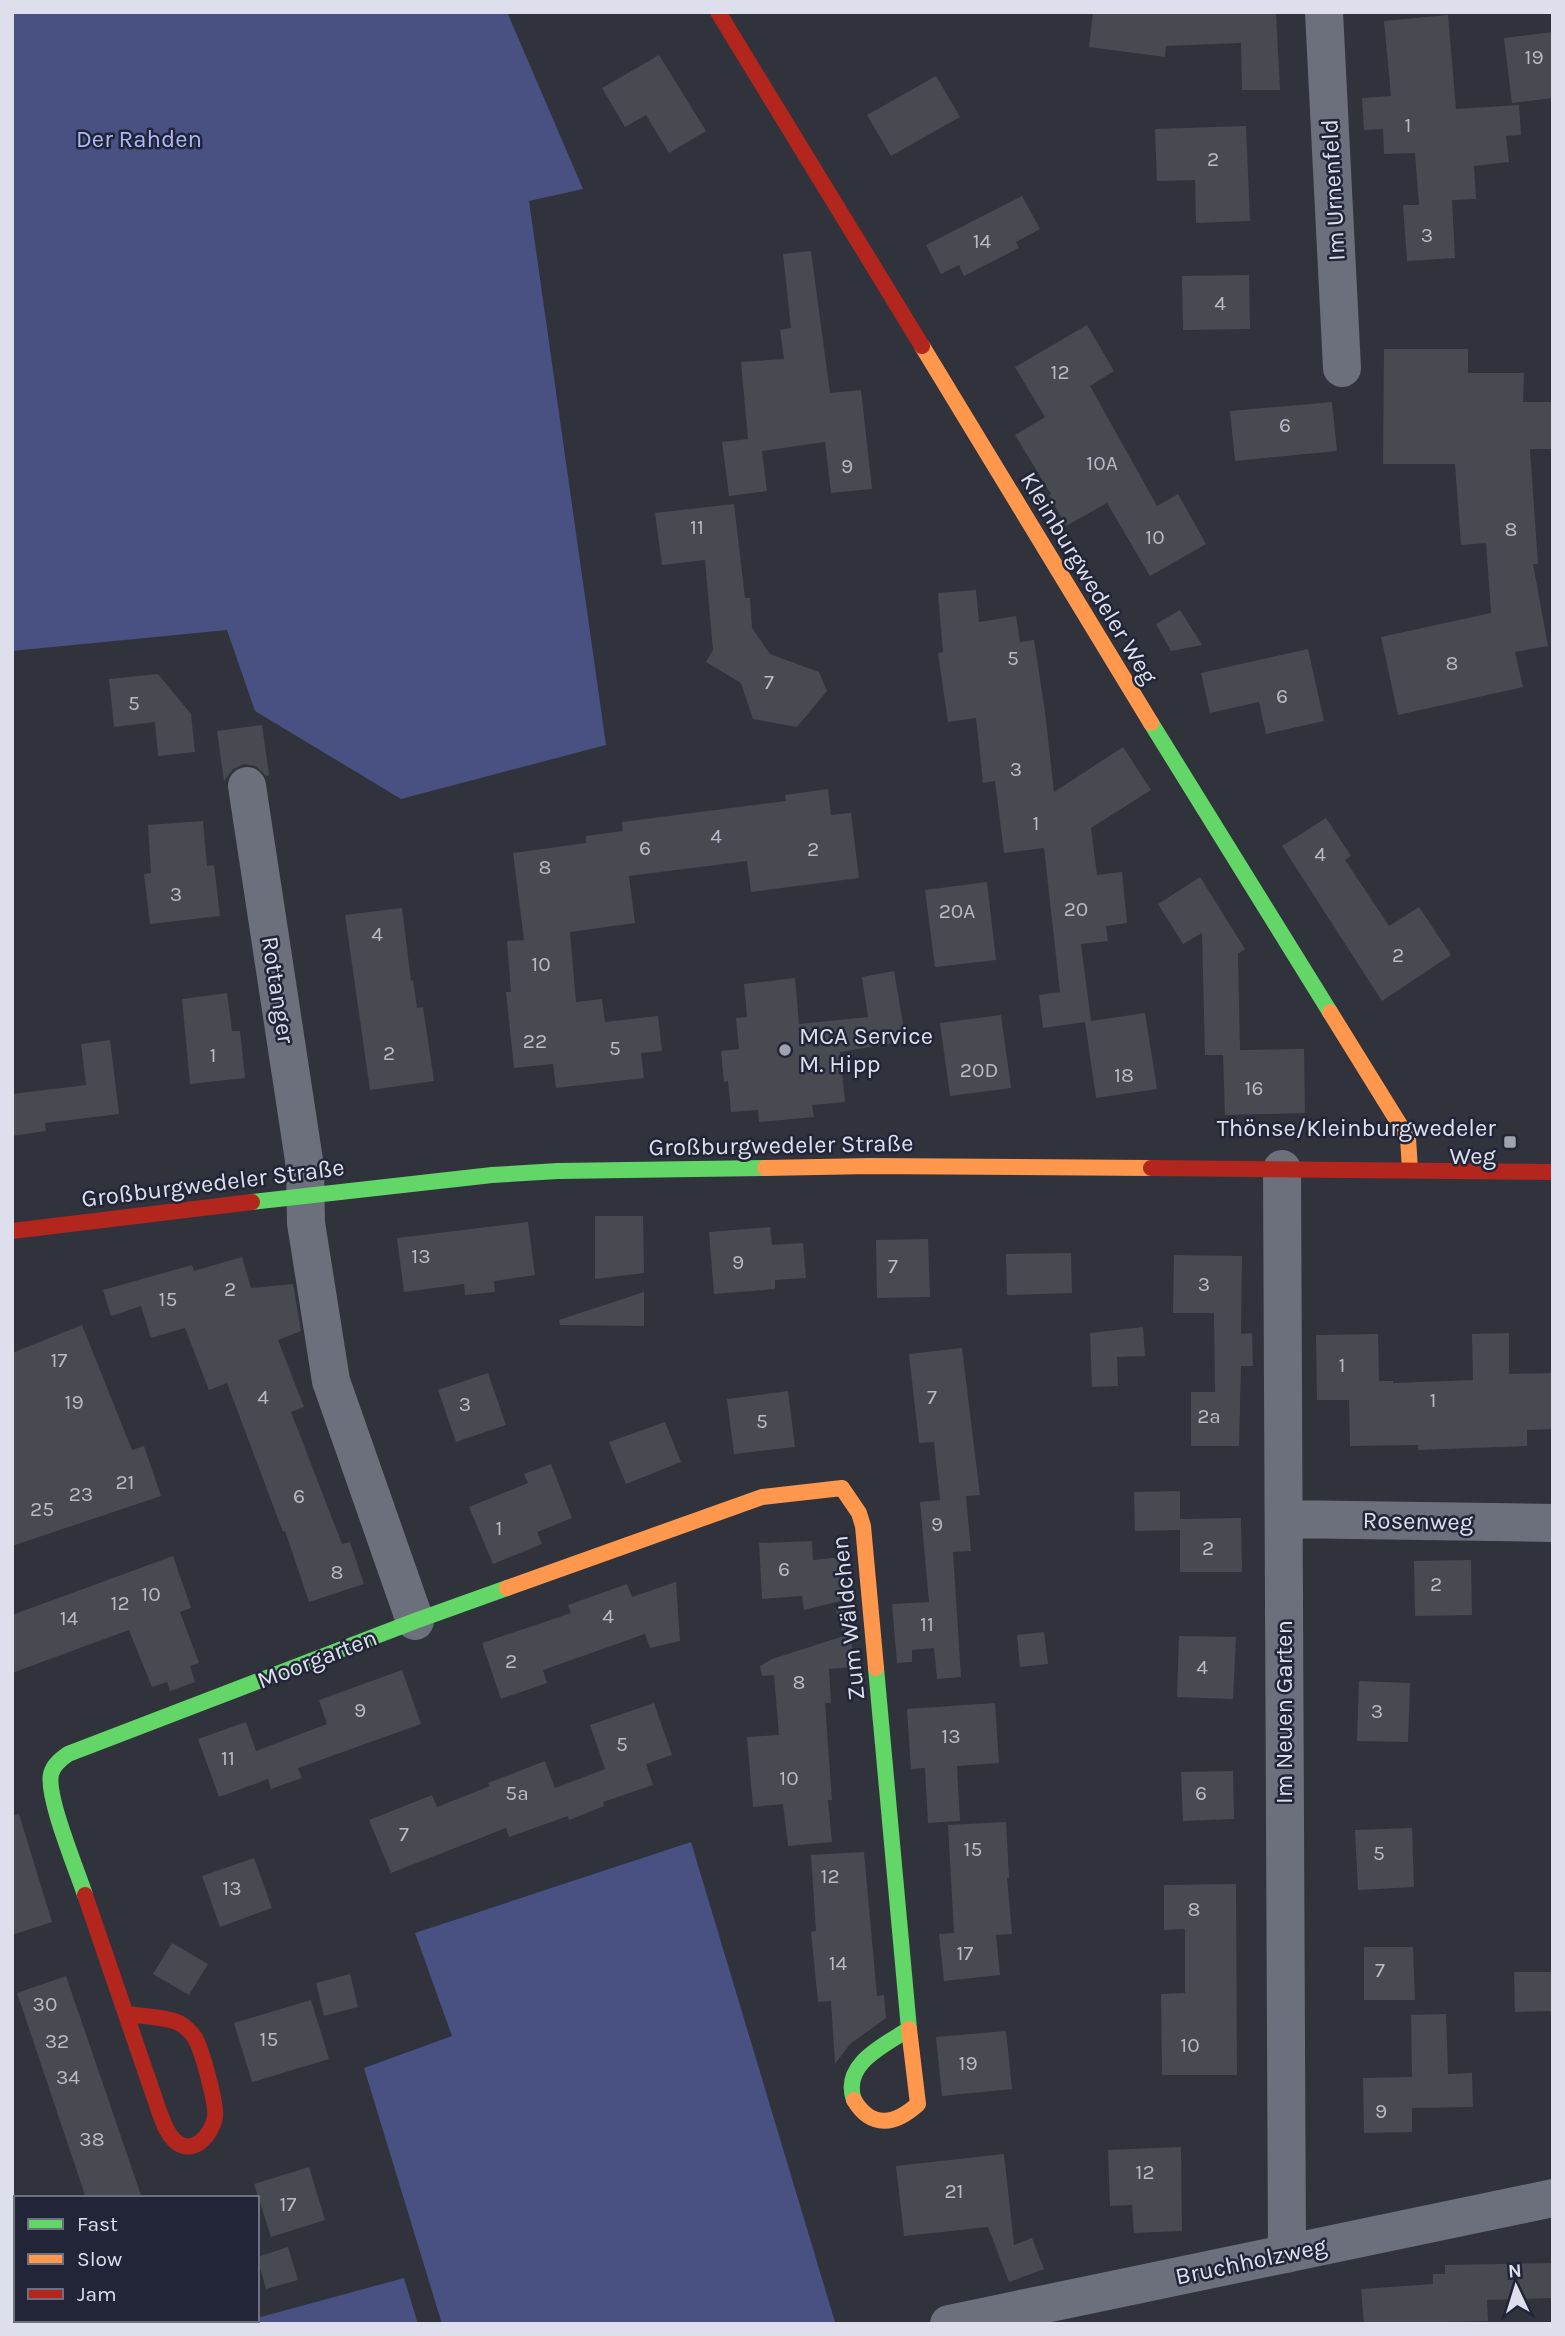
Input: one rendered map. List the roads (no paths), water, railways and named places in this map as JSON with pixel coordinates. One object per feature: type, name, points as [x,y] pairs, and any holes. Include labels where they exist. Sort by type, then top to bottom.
[{"type":"street","name":"Kleinburgwedeler Weg","points":[[718,12],[1216,830],[1408,1138],[1410,1170]]},
{"type":"street","name":"Im Urnenfeld","points":[[1324,12],[1342,368]]},
{"type":"street","name":"Rottanger","points":[[247,786],[305,1167],[306,1195]]},
{"type":"street","name":"Großburgwedeler Straße","points":[[12,1231],[306,1195],[558,1171],[871,1167],[1553,1172]]},
{"type":"street","name":"Im Neuen Garten","points":[[1282,1169],[1287,2254]]},
{"type":"street","points":[[306,1195],[306,1223],[331,1381],[415,1621]]},
{"type":"street","name":"Zum Wäldchen","points":[[415,1621],[762,1497],[842,1488],[859,1513],[863,1526],[918,2104],[906,2115],[893,2121],[872,2119],[858,2108],[851,2092],[853,2076],[866,2059],[909,2029]]},
{"type":"street","name":"Rosenweg","points":[[1284,1520],[1553,1523]]},
{"type":"street","name":"Moorgarten","points":[[126,2014],[178,2022],[195,2038],[216,2109],[213,2130],[203,2141],[187,2146],[179,2144],[167,2130],[126,2014],[51,1794],[50,1775],[55,1763],[68,1754],[415,1621]]},
{"type":"street","name":"Bruchholzweg","points":[[949,2324],[1553,2198]]},
{"type":"place","name":"MCA Service M. Hipp","points":[[785,1050]]},
{"type":"place","name":"Thönse/Kleinburgwedeler Weg","points":[[1510,1142]]},
{"type":"park label","name":"Der Rahden","points":[[139,139]]}]
